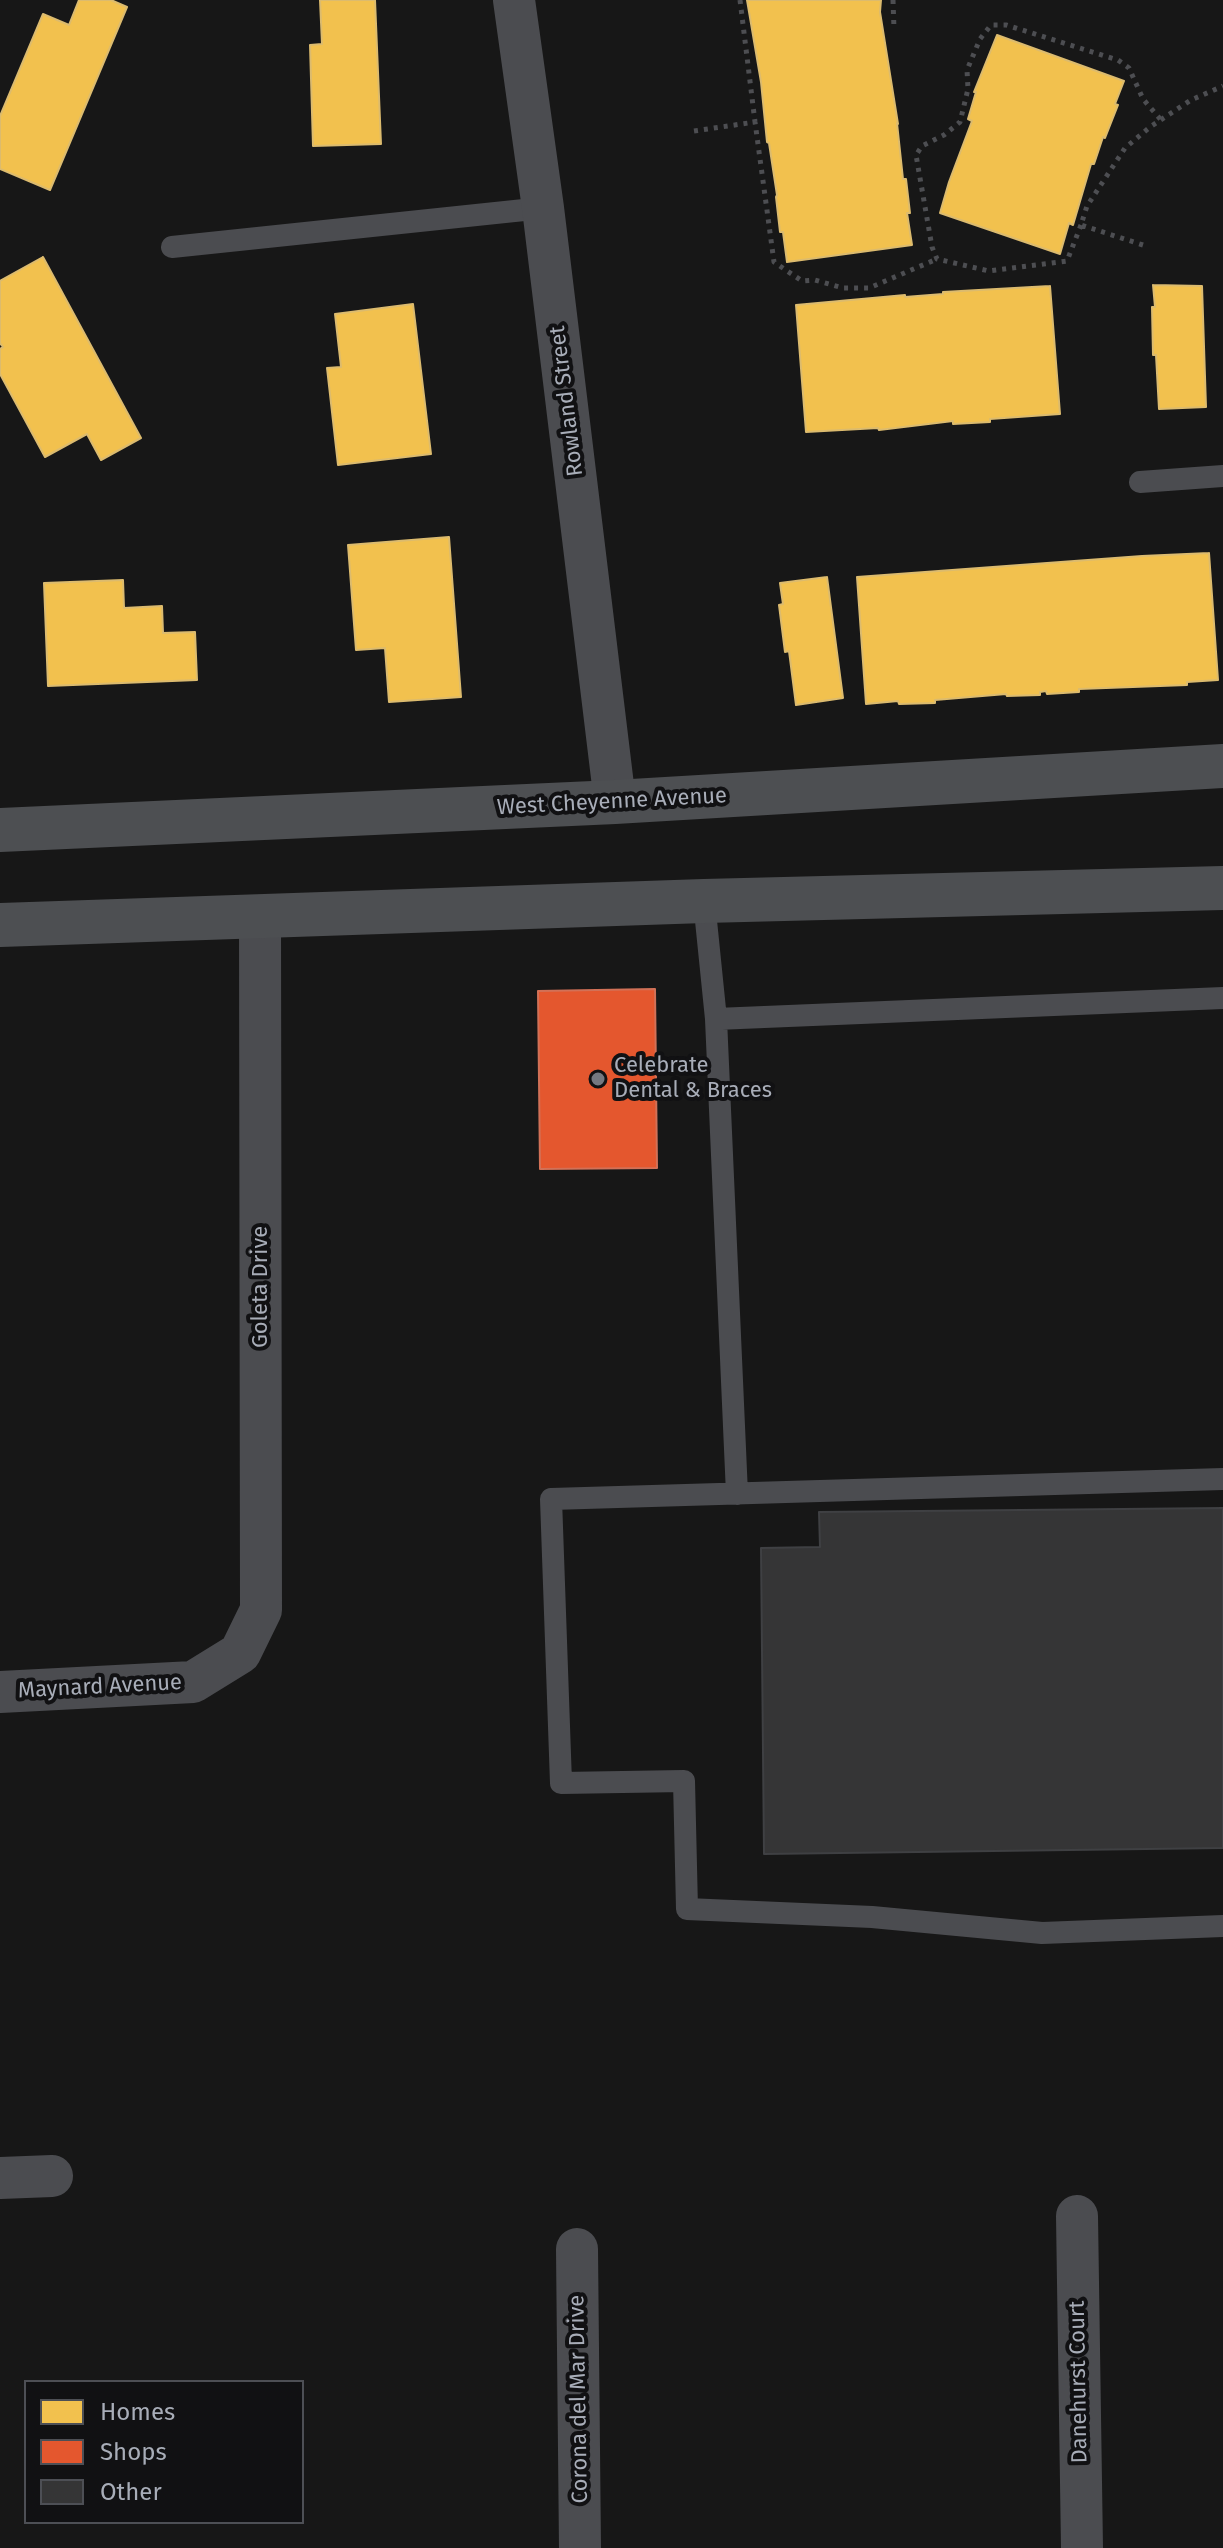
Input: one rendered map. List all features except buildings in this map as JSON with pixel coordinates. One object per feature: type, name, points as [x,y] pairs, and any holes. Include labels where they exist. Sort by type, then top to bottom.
[{"type":"main road","name":"West Cheyenne Avenue","points":[[0,830],[615,802],[1223,766]]},
{"type":"main road","points":[[0,925],[704,901],[1223,888]]},
{"type":"street","name":"Rowland Street","points":[[514,0],[543,208],[615,802]]},
{"type":"street","name":"Goleta Drive","points":[[240,1653],[261,1610],[260,916]]},
{"type":"street","name":"Maynard Avenue","points":[[0,1692],[193,1682],[240,1653]]},
{"type":"street","points":[[0,2178],[52,2176]]},
{"type":"street","name":"Danehurst Court","points":[[1077,2216],[1082,2548]]},
{"type":"street","name":"Corona del Mar Drive","points":[[577,2249],[580,2548]]},
{"type":"lane","points":[[172,247],[543,208]]},
{"type":"lane","points":[[1140,482],[1212,476]]},
{"type":"lane","points":[[704,901],[716,1019],[737,1494]]},
{"type":"lane","points":[[716,1019],[1223,998]]},
{"type":"lane","points":[[1223,1479],[551,1499],[561,1783],[684,1781],[687,1909],[872,1917],[1042,1933],[1223,1926]]},
{"type":"path","points":[[740,0],[774,262],[802,281],[815,280],[843,288],[869,288],[937,259],[989,271],[1067,261],[1087,206],[1125,148],[1191,100],[1223,86]]},
{"type":"path","points":[[893,0],[894,29]]},
{"type":"path","points":[[937,259],[932,247],[916,155],[922,146],[944,135],[960,122],[968,89],[967,70],[980,39],[991,25],[1006,25],[1118,60],[1129,68],[1143,99],[1161,120]]},
{"type":"path","points":[[694,131],[755,122]]},
{"type":"path","points":[[1081,225],[1143,245]]},
{"type":"place","name":"Celebrate Dental & Braces","points":[[598,1079]]}]
